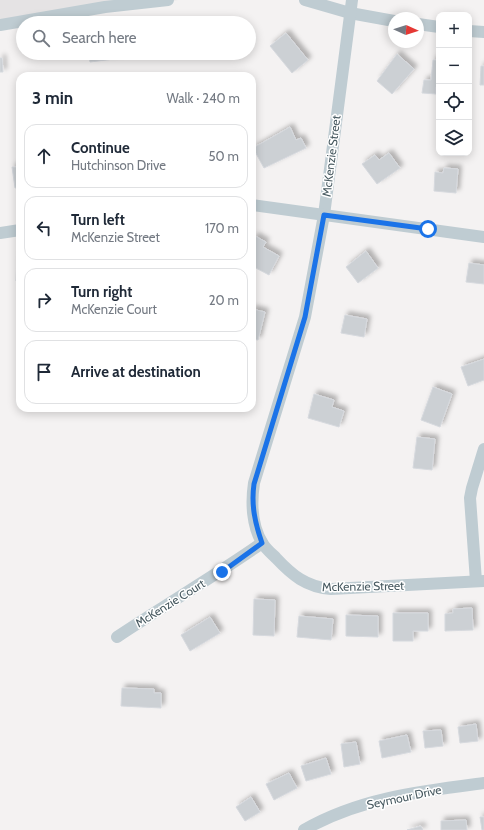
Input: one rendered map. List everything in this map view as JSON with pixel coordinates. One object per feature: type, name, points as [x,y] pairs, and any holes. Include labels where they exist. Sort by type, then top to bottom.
[{"type":"street","points":[[52,16],[105,7],[168,0]]},
{"type":"street","points":[[305,0],[350,13],[388,20]]},
{"type":"street","name":"McKenzie Street","points":[[352,0],[324,215],[305,317],[254,484],[253,510],[256,527],[262,543],[290,573],[299,580],[320,588],[386,587],[480,581]]},
{"type":"street","points":[[0,25],[16,22]]},
{"type":"street","points":[[424,25],[436,27]]},
{"type":"street","points":[[472,31],[484,32]]},
{"type":"street","points":[[256,206],[484,237]]},
{"type":"street","points":[[0,233],[16,231]]},
{"type":"street","points":[[480,581],[470,498],[484,449]]},
{"type":"street","name":"McKenzie Court","points":[[117,637],[170,602],[222,572],[262,543]]},
{"type":"street","name":"Seymour Drive","points":[[304,830],[339,814],[391,797],[484,783]]},
{"type":"shaded area","points":[[0,0],[178,0],[54,16],[16,16],[16,21],[0,23]]},
{"type":"building","points":[[286,33],[308,60],[292,73],[270,46]]},
{"type":"building","points":[[397,54],[414,69],[392,94],[377,81]]},
{"type":"building","points":[[0,58],[2,58],[3,72],[0,72]]},
{"type":"building","points":[[90,60],[106,60],[90,62]]},
{"type":"building","points":[[433,60],[436,60],[436,94],[422,93],[424,80],[431,80]]},
{"type":"building","points":[[481,66],[484,66],[484,85],[480,85]]},
{"type":"building","points":[[290,127],[296,140],[301,138],[306,148],[264,168],[256,153],[256,146]]},
{"type":"building","points":[[389,153],[400,168],[377,184],[362,164],[375,155],[379,160]]},
{"type":"building","points":[[12,167],[16,167],[15,188]]},
{"type":"building","points":[[444,168],[458,169],[456,193],[434,191],[435,172],[443,173]]},
{"type":"building","points":[[256,237],[266,242],[263,247],[279,256],[269,275],[256,268]]},
{"type":"building","points":[[366,251],[378,268],[358,283],[346,267]]},
{"type":"building","points":[[469,263],[484,265],[484,284],[466,282]]},
{"type":"building","points":[[256,310],[265,312],[258,340],[256,340]]},
{"type":"building","points":[[345,315],[367,319],[364,337],[341,333]]},
{"type":"building","points":[[484,359],[484,380],[468,386],[461,367]]},
{"type":"building","points":[[433,387],[452,394],[440,427],[421,420]]},
{"type":"building","points":[[314,394],[334,400],[332,407],[344,411],[339,427],[308,418]]},
{"type":"building","points":[[417,437],[435,439],[432,470],[413,468]]},
{"type":"building","points":[[254,599],[275,600],[274,636],[253,635]]},
{"type":"building","points":[[472,608],[473,630],[445,631],[445,614],[453,613],[453,609]]},
{"type":"building","points":[[393,613],[428,613],[428,631],[413,631],[413,641],[393,641]]},
{"type":"building","points":[[346,615],[378,616],[378,637],[346,636]]},
{"type":"building","points":[[299,616],[333,619],[331,640],[297,637]]},
{"type":"building","points":[[210,617],[220,633],[190,651],[181,635]]},
{"type":"building","points":[[122,688],[154,689],[154,693],[161,693],[161,708],[121,706]]},
{"type":"building","points":[[476,724],[478,741],[460,743],[458,727]]},
{"type":"building","points":[[441,730],[443,746],[425,748],[423,731]]},
{"type":"building","points":[[407,735],[411,752],[382,758],[379,741]]},
{"type":"building","points":[[356,742],[360,764],[344,767],[341,744]]},
{"type":"building","points":[[326,758],[331,774],[306,781],[301,766]]},
{"type":"building","points":[[289,773],[297,788],[274,800],[266,784]]},
{"type":"building","points":[[251,797],[260,812],[245,821],[236,807]]},
{"type":"building","points":[[480,817],[484,817],[484,830],[482,830]]},
{"type":"building","points":[[466,820],[467,830],[441,830],[441,821]]},
{"type":"building","points":[[421,826],[423,830],[407,830]]},
{"type":"route","points":[[222,572],[262,543],[256,527],[253,510],[252,497],[254,484],[305,317],[324,215],[428,229]]}]
